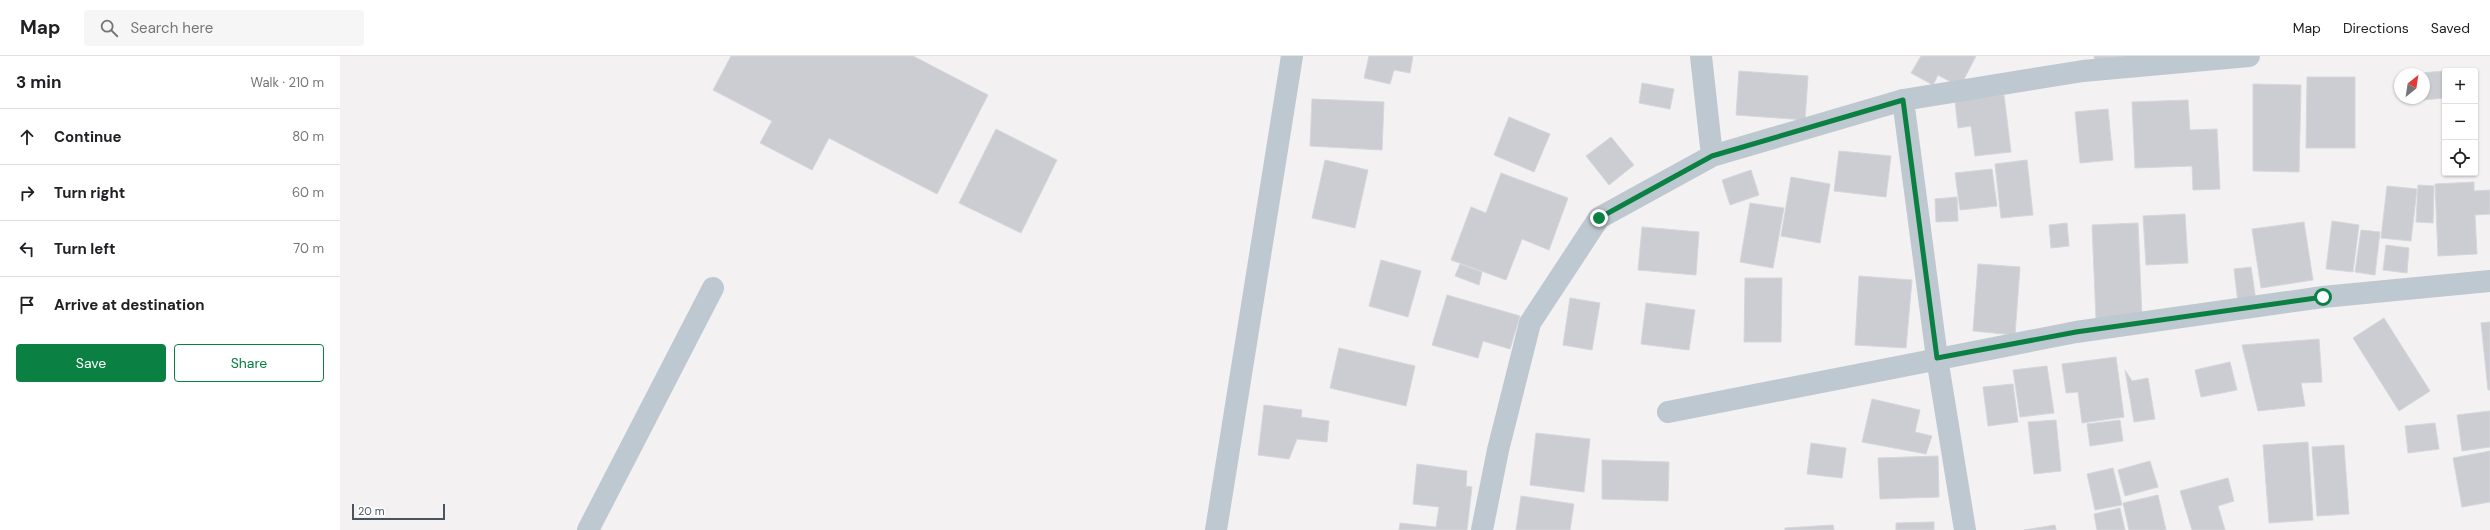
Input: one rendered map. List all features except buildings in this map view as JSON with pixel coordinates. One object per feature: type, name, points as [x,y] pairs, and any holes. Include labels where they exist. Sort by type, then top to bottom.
[{"type":"street","points":[[1216,530],[1292,56]]},
{"type":"street","points":[[1701,56],[1712,156]]},
{"type":"street","points":[[1482,530],[1498,450],[1530,323],[1599,218],[1712,156],[1903,100],[2083,71],[2250,56]]},
{"type":"street","points":[[1903,100],[1937,358],[1965,530]]},
{"type":"street","points":[[1668,412],[1937,358],[2076,332],[2323,297],[2490,281]]},
{"type":"street","points":[[588,530],[713,288]]},
{"type":"route","points":[[1599,218],[1712,156],[1903,100],[1937,358],[2076,332],[2323,297]]}]
